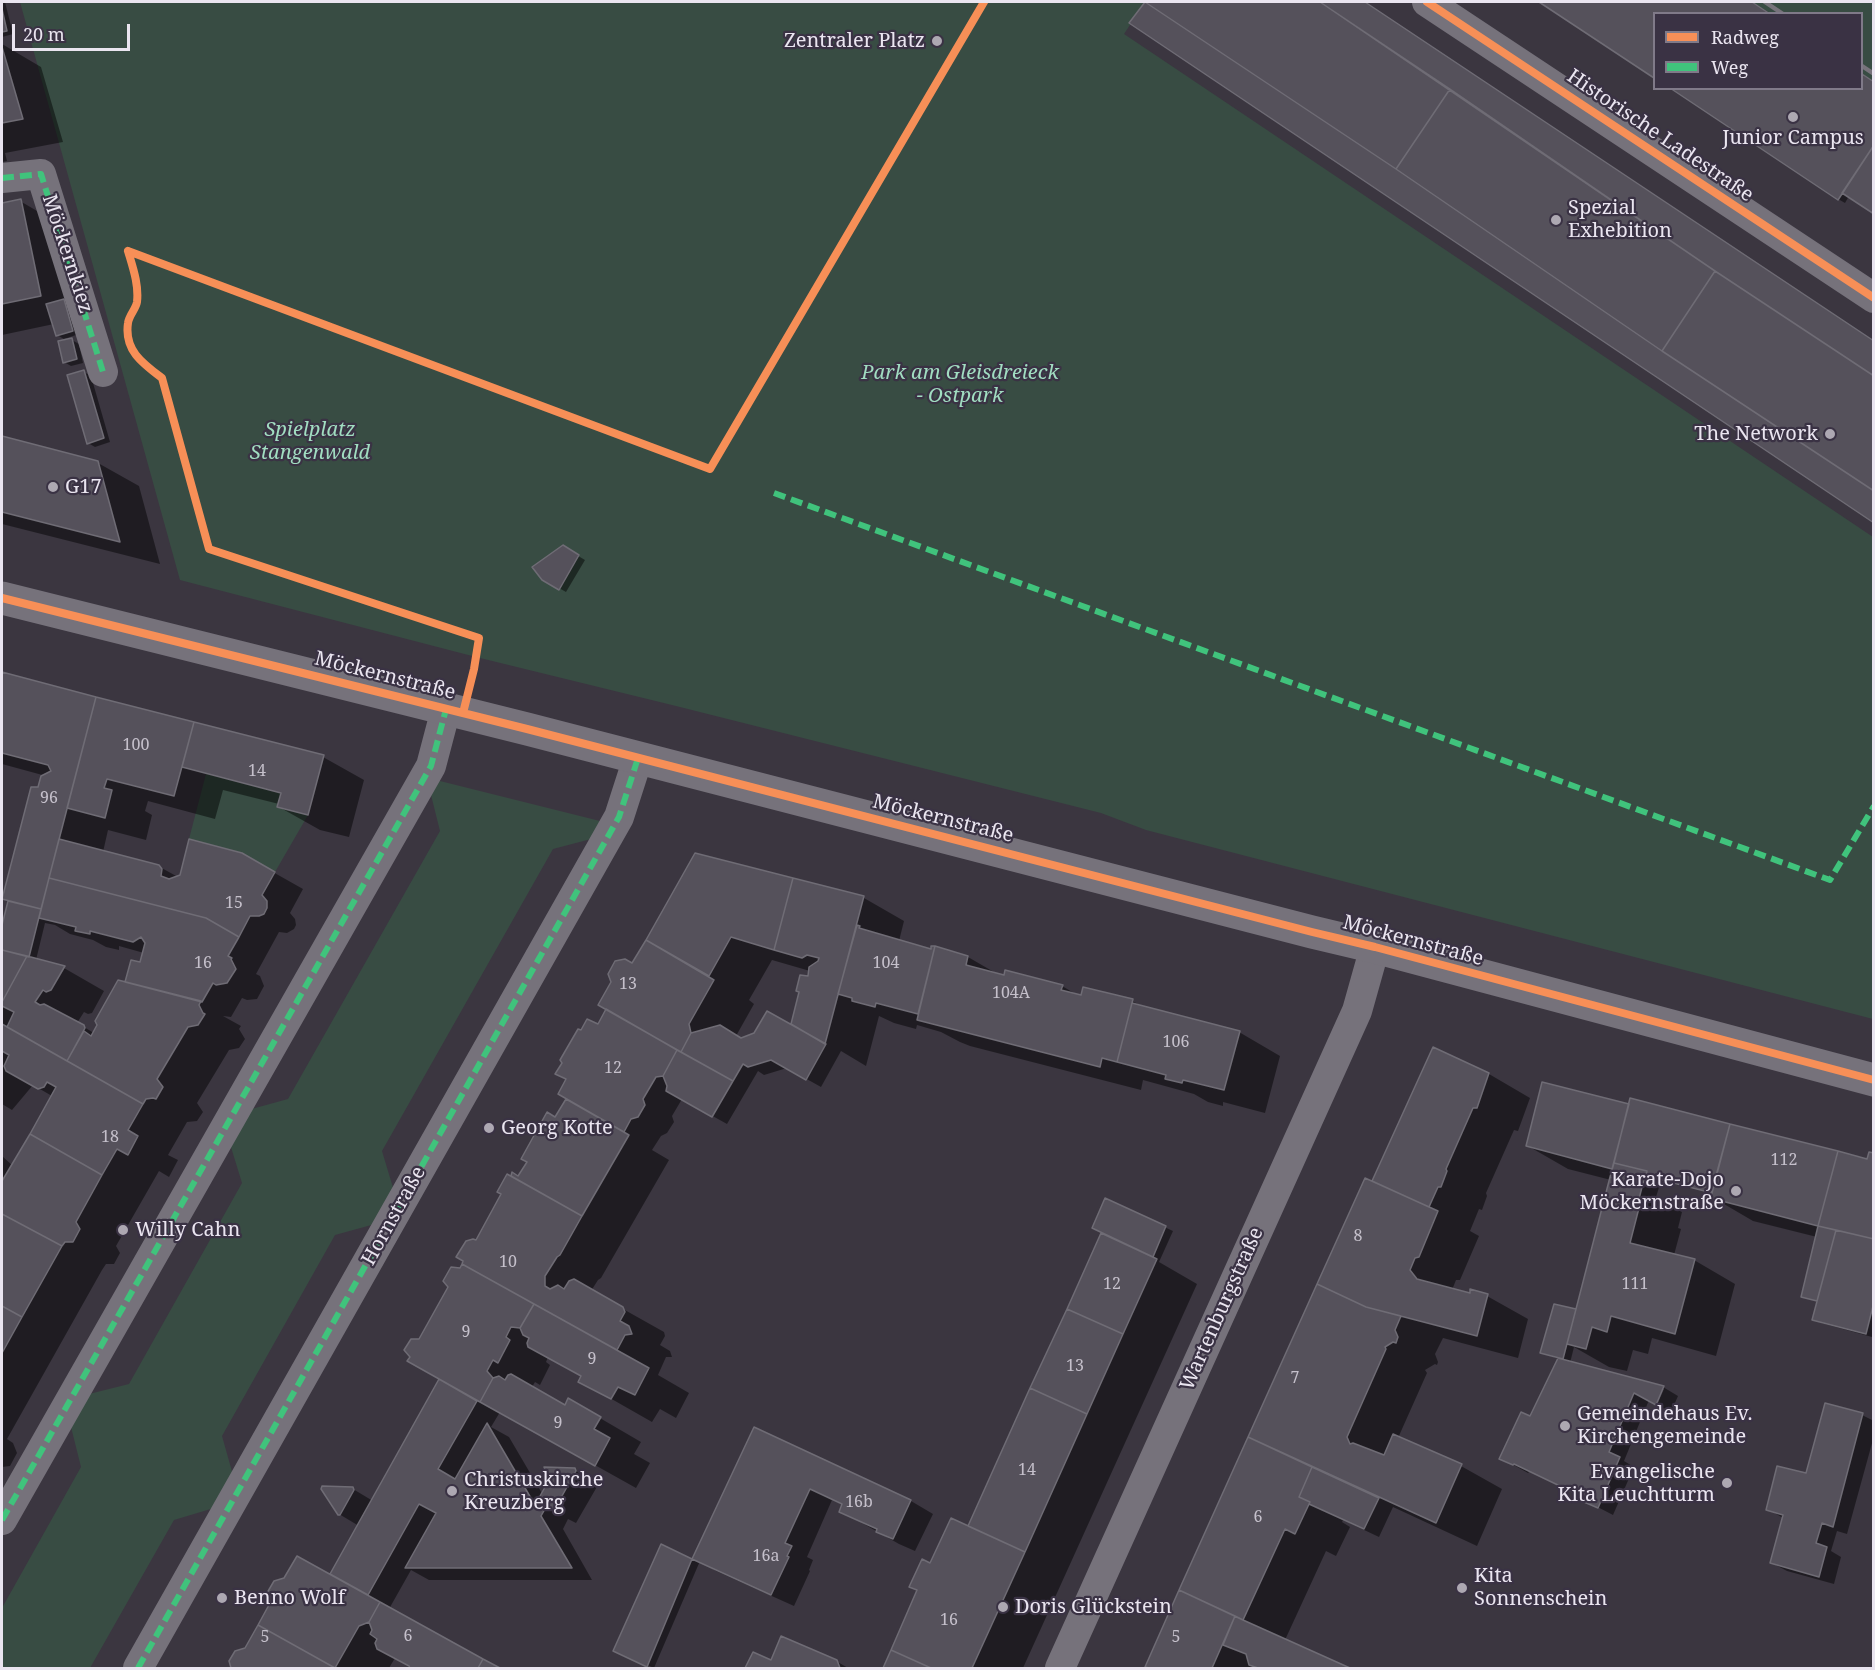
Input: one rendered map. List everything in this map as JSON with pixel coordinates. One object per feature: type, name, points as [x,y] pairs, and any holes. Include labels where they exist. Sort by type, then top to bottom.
[{"type":"street","name":"Historische Ladestraße","points":[[1427,2],[1874,298]]},
{"type":"street","name":"Möckernkiez","points":[[2,178],[41,174],[103,372]]},
{"type":"street","name":"Möckernstraße","points":[[2,598],[446,709],[1375,947],[1874,1080]]},
{"type":"street","points":[[2,1520],[431,766],[446,709]]},
{"type":"street","name":"Hornstraße","points":[[138,1668],[619,817],[638,758]]},
{"type":"street","name":"Wartenburgstraße","points":[[1060,1668],[1357,1011],[1375,947]]},
{"type":"green space","name":"Park am Gleisdreieck - Ostpark","points":[[20,2],[1145,2],[1124,34],[1873,537],[1873,1019],[1146,830],[1101,813],[476,657],[180,580]]},
{"type":"green space","points":[[1752,2],[1873,2],[1873,82],[1863,75],[1863,12],[1768,12]]},
{"type":"green space","points":[[206,774],[281,793],[277,807],[308,815],[275,872],[242,853],[189,839]]},
{"type":"green space","points":[[436,780],[600,821],[591,839],[553,849],[382,1151],[394,1191],[375,1224],[335,1235],[222,1436],[233,1475],[214,1508],[174,1520],[90,1668],[2,1668],[2,1608],[81,1467],[71,1427],[89,1394],[129,1384],[242,1183],[230,1144],[248,1110],[288,1099],[440,831],[430,791]]},
{"type":"building","points":[[1145,2],[1320,2],[1450,89],[1396,169]]},
{"type":"building","points":[[1145,2],[1396,169],[1662,351],[1874,491],[1874,523],[1129,23]]},
{"type":"building","points":[[1320,2],[1365,2],[1874,341],[1874,376],[1715,271]]},
{"type":"building","points":[[1539,2],[1752,2],[1767,12],[1653,12],[1653,77]]},
{"type":"building","points":[[2,9],[7,31],[2,32]]},
{"type":"building","points":[[2,47],[23,119],[2,123]]},
{"type":"building","name":"Junior Campus","points":[[1863,75],[1874,82],[1874,145],[1838,200],[1673,90],[1863,90]]},
{"type":"building","name":"Spezial Exhebition","points":[[1450,89],[1715,271],[1662,351],[1396,169]]},
{"type":"building","points":[[1874,145],[1874,214],[1842,193]]},
{"type":"building","points":[[21,199],[41,296],[2,304],[2,203]]},
{"type":"building","name":"The Network","points":[[1715,271],[1874,376],[1874,491],[1662,351]]},
{"type":"building","points":[[64,299],[73,331],[56,336],[46,304]]},
{"type":"building","points":[[72,338],[77,359],[63,363],[58,341]]},
{"type":"building","points":[[84,370],[104,438],[87,444],[67,375]]},
{"type":"building","name":"G17","points":[[2,436],[98,461],[120,542],[2,512]]},
{"type":"building","points":[[563,545],[579,555],[559,590],[542,580],[532,567]]},
{"type":"building","points":[[2,672],[96,697],[41,909],[2,899],[31,787],[38,787],[41,776],[51,771],[48,765],[2,753]]},
{"type":"building","points":[[96,697],[194,722],[174,796],[107,779],[104,788],[112,790],[105,818],[67,808]]},
{"type":"building","points":[[194,722],[324,755],[308,815],[277,807],[281,793],[182,767]]},
{"type":"building","points":[[59,839],[159,865],[162,869],[161,876],[169,879],[180,875],[189,839],[242,853],[275,872],[262,895],[267,901],[267,908],[264,914],[250,916],[239,937],[206,918],[49,878]]},
{"type":"building","points":[[695,853],[793,878],[774,950],[731,937],[709,976],[646,940]]},
{"type":"building","points":[[49,878],[206,918],[239,937],[228,956],[232,958],[236,969],[227,983],[216,985],[213,983],[202,1002],[125,982],[131,960],[140,962],[145,943],[141,937],[133,942],[90,931],[90,934],[75,931],[76,927],[39,918]]},
{"type":"building","points":[[793,878],[864,896],[825,1044],[791,1024],[799,992],[796,991],[800,975],[808,976],[809,967],[819,958],[807,955],[802,958],[774,950]]},
{"type":"building","points":[[8,901],[41,909],[29,957],[2,950],[2,925]]},
{"type":"building","points":[[857,925],[860,926],[859,928],[931,949],[931,946],[935,946],[918,1014],[876,1003],[875,1007],[852,1001],[852,998],[838,994]]},
{"type":"building","points":[[646,940],[714,980],[689,1024],[691,1033],[681,1052],[598,1005],[611,982],[608,974],[615,961],[625,959],[632,963]]},
{"type":"building","points":[[935,946],[968,956],[966,965],[1004,975],[1005,970],[1063,985],[1061,990],[1081,995],[1083,987],[1133,999],[1117,1062],[1102,1058],[1100,1067],[917,1020]]},
{"type":"building","points":[[2,950],[27,956],[2,1002]]},
{"type":"building","points":[[27,956],[65,966],[51,990],[46,992],[43,990],[35,1002],[40,1005],[44,1004],[84,1025],[85,1028],[67,1061],[7,1027],[14,1012],[2,1006],[2,1002]]},
{"type":"building","points":[[118,980],[201,1001],[199,1005],[205,1014],[198,1025],[188,1027],[157,1079],[163,1087],[156,1099],[146,1099],[143,1104],[67,1061],[84,1031],[91,1036],[97,1025],[95,1021]]},
{"type":"building","points":[[1132,1003],[1240,1031],[1224,1090],[1183,1080],[1182,1083],[1165,1079],[1166,1075],[1117,1062]]},
{"type":"building","points":[[606,1009],[677,1050],[663,1076],[656,1077],[643,1099],[645,1105],[638,1117],[631,1119],[624,1132],[558,1094],[566,1079],[555,1074],[562,1063],[560,1060],[578,1029],[581,1030],[587,1019],[598,1024]]},
{"type":"building","points":[[767,1011],[826,1044],[806,1080],[771,1060],[748,1067],[743,1064],[733,1081],[681,1052],[691,1033],[720,1025],[741,1038],[754,1033]]},
{"type":"building","points":[[2,1024],[143,1104],[128,1130],[138,1136],[128,1155],[117,1149],[102,1175],[30,1134],[56,1087],[47,1082],[44,1087],[38,1089],[6,1071],[4,1066],[9,1055],[2,1051]]},
{"type":"building","points":[[1433,1047],[1489,1073],[1477,1108],[1473,1108],[1446,1169],[1441,1187],[1438,1187],[1429,1207],[1372,1181]]},
{"type":"building","points":[[677,1050],[733,1081],[712,1117],[666,1091],[667,1086],[663,1076]]},
{"type":"building","points":[[1542,1082],[1629,1104],[1612,1169],[1526,1146]]},
{"type":"building","points":[[1630,1098],[1730,1124],[1712,1193],[1646,1176],[1647,1171],[1614,1163]]},
{"type":"building","points":[[566,1099],[629,1135],[582,1216],[511,1176],[512,1172],[518,1176],[527,1162],[521,1159],[547,1112],[555,1117]]},
{"type":"building","points":[[1730,1124],[1838,1151],[1818,1226],[1710,1198]]},
{"type":"building","points":[[30,1134],[102,1175],[76,1222],[80,1229],[73,1242],[65,1242],[62,1246],[2,1214],[2,1181]]},
{"type":"building","points":[[1838,1151],[1867,1159],[1869,1152],[1874,1153],[1874,1239],[1818,1226]]},
{"type":"building","points":[[1614,1163],[1647,1171],[1642,1187],[1610,1177]]},
{"type":"building","points":[[507,1174],[582,1216],[545,1276],[545,1286],[550,1289],[558,1285],[564,1289],[569,1281],[574,1279],[623,1307],[625,1312],[620,1321],[629,1326],[632,1334],[625,1335],[617,1350],[462,1264],[463,1261],[456,1257],[466,1241],[476,1240],[501,1194],[497,1192]]},
{"type":"building","points":[[1610,1177],[1642,1187],[1630,1243],[1695,1259],[1675,1334],[1611,1316],[1607,1332],[1592,1327],[1586,1349],[1567,1344]]},
{"type":"building","points":[[1365,1178],[1438,1211],[1419,1257],[1415,1258],[1410,1270],[1417,1279],[1470,1293],[1470,1289],[1488,1294],[1477,1336],[1366,1307],[1317,1284]]},
{"type":"building","points":[[1105,1198],[1166,1226],[1153,1257],[1092,1228]]},
{"type":"building","points":[[2,1214],[62,1246],[22,1317],[2,1306]]},
{"type":"building","points":[[1818,1226],[1836,1230],[1817,1301],[1801,1297]]},
{"type":"building","points":[[1836,1230],[1874,1239],[1874,1302],[1866,1334],[1812,1320]]},
{"type":"building","points":[[1101,1233],[1157,1259],[1123,1334],[1067,1309]]},
{"type":"building","points":[[462,1264],[534,1304],[520,1328],[511,1327],[506,1337],[510,1340],[498,1363],[493,1360],[487,1371],[493,1378],[480,1402],[407,1361],[410,1357],[404,1350],[411,1339],[419,1339],[448,1287],[443,1281],[451,1267],[460,1268]]},
{"type":"building","points":[[1317,1284],[1366,1307],[1401,1316],[1395,1330],[1398,1337],[1396,1343],[1393,1342],[1385,1347],[1347,1437],[1350,1444],[1353,1443],[1384,1455],[1393,1434],[1462,1464],[1436,1523],[1248,1437]]},
{"type":"building","points":[[534,1304],[649,1368],[635,1395],[618,1387],[611,1399],[578,1382],[581,1376],[528,1347],[529,1338],[523,1335],[520,1328]]},
{"type":"building","points":[[1554,1304],[1576,1309],[1563,1359],[1540,1353]]},
{"type":"building","points":[[2,1306],[22,1317],[2,1353]]},
{"type":"building","points":[[1067,1309],[1123,1334],[1087,1414],[1030,1388]]},
{"type":"building","points":[[1558,1358],[1664,1386],[1656,1405],[1634,1393],[1609,1452],[1620,1457],[1598,1508],[1584,1502],[1585,1498],[1499,1459],[1521,1412],[1530,1416]]},
{"type":"building","points":[[511,1374],[565,1405],[568,1398],[601,1417],[594,1429],[610,1438],[595,1466],[480,1402],[493,1378],[499,1376],[505,1380]]},
{"type":"building","name":"Christuskirche Kreuzberg","points":[[439,1379],[477,1401],[438,1469],[455,1479],[487,1423],[535,1505],[549,1480],[544,1467],[575,1468],[576,1471],[553,1512],[549,1502],[541,1516],[572,1568],[405,1568],[436,1513],[419,1504],[368,1595],[330,1574]]},
{"type":"building","points":[[1030,1388],[1087,1414],[1025,1552],[968,1526]]},
{"type":"building","points":[[1825,1403],[1863,1413],[1833,1527],[1822,1523],[1816,1543],[1827,1547],[1819,1577],[1770,1563],[1783,1515],[1766,1510],[1777,1466],[1806,1473]]},
{"type":"building","points":[[754,1427],[911,1500],[893,1539],[839,1512],[842,1504],[810,1489],[785,1543],[792,1546],[771,1595],[692,1559]]},
{"type":"building","points":[[1248,1437],[1312,1467],[1299,1497],[1310,1502],[1295,1534],[1285,1529],[1243,1620],[1179,1590]]},
{"type":"building","points":[[1312,1467],[1379,1498],[1364,1529],[1309,1504],[1310,1502],[1299,1497]]},
{"type":"building","points":[[322,1486],[353,1487],[354,1490],[340,1515],[321,1489]]},
{"type":"building","points":[[951,1518],[1025,1552],[972,1668],[931,1668],[891,1650],[917,1590],[909,1587],[922,1559],[930,1563]]},
{"type":"building","points":[[661,1544],[692,1559],[647,1667],[613,1651]]},
{"type":"building","points":[[297,1556],[380,1602],[369,1622],[359,1626],[335,1668],[258,1625],[270,1603],[267,1593],[274,1581],[284,1578]]},
{"type":"building","points":[[1179,1590],[1235,1616],[1212,1668],[1145,1667]]},
{"type":"building","points":[[380,1602],[483,1659],[478,1668],[410,1668],[377,1649],[375,1643],[377,1639],[370,1634],[372,1630],[369,1622]]},
{"type":"building","points":[[1235,1616],[1350,1668],[1258,1668],[1249,1665],[1246,1654],[1223,1645]]},
{"type":"building","points":[[258,1625],[335,1668],[231,1668],[229,1661],[235,1651],[245,1648]]},
{"type":"building","points":[[781,1636],[837,1660],[840,1668],[745,1668],[753,1652],[771,1660]]},
{"type":"building","points":[[891,1650],[931,1668],[883,1668]]},
{"type":"building","points":[[483,1659],[500,1668],[478,1668]]},
{"type":"railway","points":[[1765,2],[1780,12]]},
{"type":"railway","points":[[1863,67],[1874,74]]},
{"type":"marked path","points":[[2,178],[41,174],[103,372]]},
{"type":"marked path","points":[[774,493],[1830,880],[1874,806]]},
{"type":"marked path","points":[[2,1520],[431,766],[446,709]]},
{"type":"marked path","points":[[138,1668],[619,817],[638,758]]},
{"type":"cycle path","points":[[128,251],[710,469],[984,2]]},
{"type":"cycle path","points":[[1427,2],[1874,298]]},
{"type":"cycle path","points":[[128,251],[137,289],[136,305],[128,323],[129,341],[141,361],[162,378],[209,549],[479,638],[463,713]]},
{"type":"cycle path","points":[[2,598],[527,729],[1375,947],[1874,1080]]},
{"type":"place","name":"Zentraler Platz","points":[[937,41]]},
{"type":"place","name":"Junior Campus","points":[[1793,117]]},
{"type":"place","name":"Spezial Exhebition","points":[[1556,220]]},
{"type":"place","name":"The Network","points":[[1830,434]]},
{"type":"place","name":"G17","points":[[53,487]]},
{"type":"place","name":"Georg Kotte","points":[[489,1128]]},
{"type":"place","name":"Karate-Dojo Möckernstraße","points":[[1736,1191]]},
{"type":"place","name":"Willy Cahn","points":[[123,1230]]},
{"type":"place","name":"Gemeindehaus Ev. Kirchengemeinde","points":[[1565,1426]]},
{"type":"place","name":"Evangelische Kita Leuchtturm","points":[[1727,1483]]},
{"type":"place","name":"Christuskirche Kreuzberg","points":[[452,1491]]},
{"type":"place","name":"Kita Sonnenschein","points":[[1462,1588]]},
{"type":"place","name":"Benno Wolf","points":[[222,1598]]},
{"type":"place","name":"Doris Glückstein","points":[[1003,1607]]},
{"type":"park label","name":"Spielplatz Stangenwald","points":[[310,442]]}]
